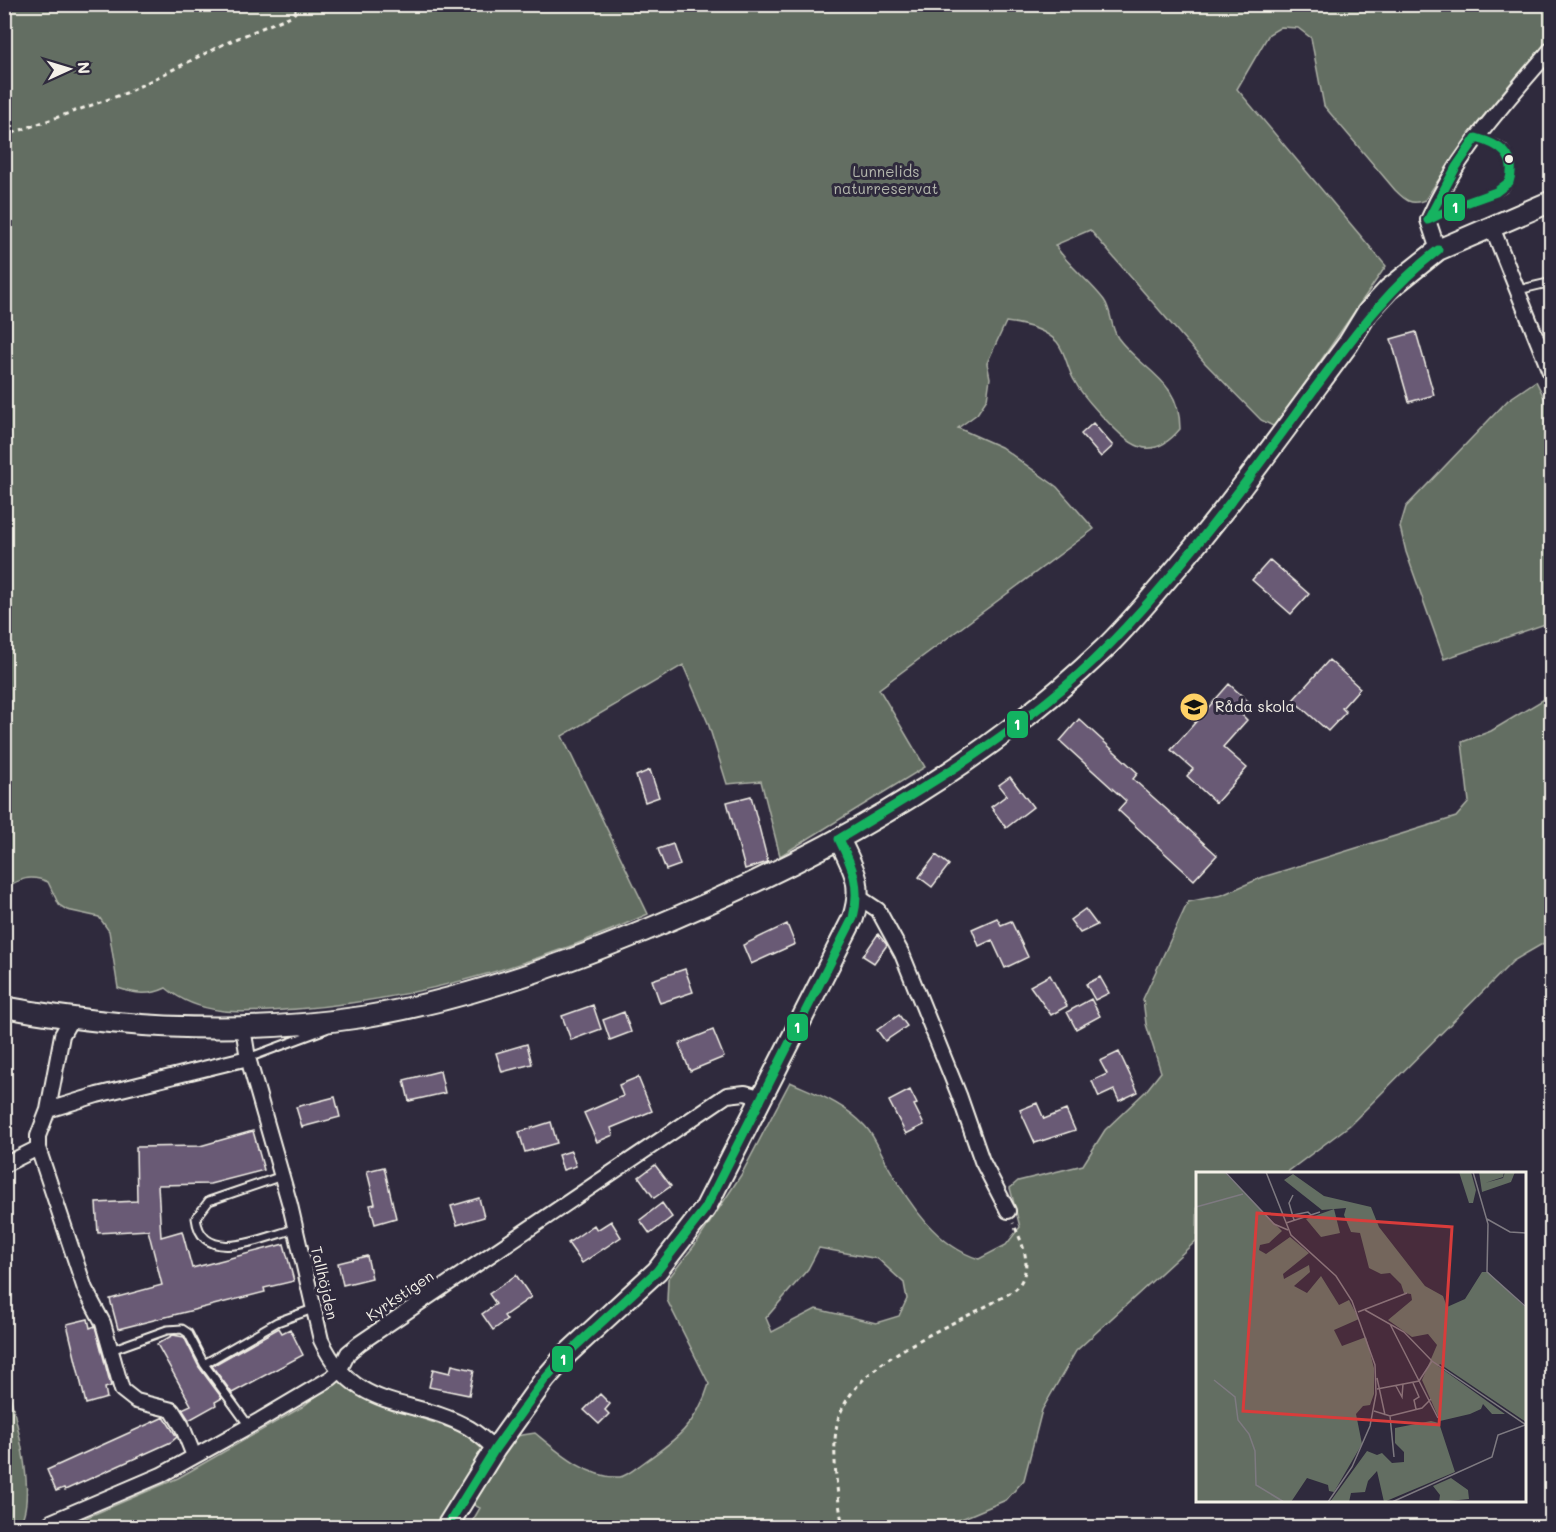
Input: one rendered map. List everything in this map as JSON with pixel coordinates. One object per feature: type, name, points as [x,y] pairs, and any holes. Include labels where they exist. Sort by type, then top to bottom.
[{"type":"street","points":[[1438,250],[1428,220],[1451,175],[1476,138],[1551,48]]},
{"type":"street","points":[[4,1008],[71,1019],[168,1026],[243,1028],[332,1020],[434,1002],[542,970],[602,948],[724,896],[839,839],[963,762],[1043,703],[1107,647],[1211,525],[1328,371],[1368,313],[1403,276],[1438,250],[1551,201]]},
{"type":"street","points":[[1492,227],[1551,377]]},
{"type":"street","points":[[446,1527],[495,1449],[545,1379],[567,1354],[657,1271],[705,1209],[853,918],[860,898],[855,873],[839,839]]},
{"type":"street","points":[[860,898],[878,909],[902,954],[959,1095],[982,1161],[1008,1210]]},
{"type":"street","points":[[71,1019],[62,1035],[48,1110],[40,1127],[38,1148],[85,1289],[103,1323],[122,1390],[136,1401],[172,1410],[182,1426],[194,1456]]},
{"type":"street","name":"Tallhöjden","points":[[243,1028],[248,1058],[282,1176],[321,1340],[339,1371],[382,1399],[469,1428],[495,1449]]},
{"type":"street","points":[[48,1110],[97,1095],[248,1058]]},
{"type":"street","name":"Kyrkstigen","points":[[51,1522],[131,1489],[314,1389],[339,1371],[348,1353],[360,1343],[727,1095],[745,1093],[763,1098]]},
{"type":"street","points":[[4,1165],[38,1148]]},
{"type":"lane","points":[[1428,220],[1462,203],[1500,192],[1509,184],[1513,172],[1504,150],[1491,141],[1476,138]]},
{"type":"lane","points":[[1518,290],[1551,282]]},
{"type":"lane","points":[[248,1058],[329,1028],[332,1020]]},
{"type":"lane","points":[[282,1176],[209,1201],[196,1218],[198,1228],[204,1239],[215,1246],[230,1246],[295,1229]]},
{"type":"lane","points":[[204,1364],[277,1322],[314,1309]]},
{"type":"lane","points":[[110,1351],[167,1330],[182,1329],[188,1333],[204,1364],[249,1426]]},
{"type":"path","points":[[4,136],[126,93],[224,44],[293,15],[302,4]]},
{"type":"path","points":[[843,1527],[836,1470],[839,1415],[855,1387],[870,1372],[945,1327],[1016,1289],[1023,1281],[1027,1263],[1026,1252],[1008,1210]]},
{"type":"green space","name":"Lunnelids naturreservat","points":[[1551,4],[1552,36],[1470,133],[1425,200],[1416,202],[1405,199],[1395,190],[1324,106],[1311,38],[1298,28],[1281,27],[1269,34],[1237,89],[1386,266],[1275,427],[1261,420],[1205,363],[1090,230],[1055,245],[1104,300],[1118,338],[1167,387],[1174,398],[1180,429],[1169,440],[1158,446],[1149,448],[1130,442],[1083,395],[1062,351],[1052,337],[1040,330],[1006,322],[987,363],[990,378],[987,399],[977,414],[958,428],[1001,447],[1057,487],[1094,529],[879,689],[925,767],[780,856],[761,781],[727,784],[708,723],[683,665],[562,736],[648,914],[520,964],[432,988],[343,1004],[245,1012],[212,1009],[180,998],[166,988],[142,993],[118,988],[109,931],[99,917],[67,910],[59,905],[48,882],[36,878],[25,879],[5,888],[4,5]]},
{"type":"green space","points":[[1536,381],[1551,412],[1551,622],[1444,659],[1406,552],[1400,527],[1406,507],[1508,400]]},
{"type":"green space","points":[[1551,695],[1551,939],[1513,961],[1350,1125],[1287,1172],[1196,1172],[1196,1241],[1076,1351],[1042,1410],[1024,1480],[1006,1500],[940,1528],[469,1527],[480,1508],[457,1496],[437,1527],[62,1528],[178,1478],[302,1407],[340,1378],[369,1401],[462,1432],[478,1442],[535,1433],[585,1469],[608,1476],[626,1475],[655,1455],[684,1430],[692,1421],[704,1398],[709,1384],[667,1300],[668,1279],[697,1242],[741,1175],[790,1082],[830,1100],[857,1118],[872,1135],[905,1195],[926,1222],[950,1244],[979,1259],[1006,1245],[1020,1227],[1010,1188],[1018,1181],[1083,1165],[1105,1130],[1146,1091],[1161,1072],[1146,1024],[1143,999],[1188,902],[1222,895],[1263,877],[1456,817],[1469,802],[1462,742],[1491,731]],"holes":[[[819,1248],[878,1259],[904,1283],[907,1299],[899,1316],[876,1323],[816,1309],[772,1332],[766,1318],[808,1269]]]},
{"type":"green space","points":[[5,1376],[19,1431],[26,1477],[24,1515],[17,1527],[5,1527]]},
{"type":"building","points":[[1416,332],[1434,395],[1409,402],[1391,339]]},
{"type":"building","points":[[1093,423],[1113,446],[1101,457],[1081,434]]},
{"type":"building","points":[[1270,560],[1309,594],[1291,614],[1252,580]]},
{"type":"building","points":[[1329,660],[1360,688],[1342,708],[1346,712],[1328,731],[1293,700]]},
{"type":"building","points":[[1229,684],[1249,702],[1240,713],[1247,720],[1223,747],[1247,768],[1216,803],[1187,776],[1193,769],[1171,750]]},
{"type":"building","points":[[1079,719],[1138,773],[1133,779],[1217,855],[1194,880],[1118,810],[1126,801],[1060,741]]},
{"type":"building","points":[[650,770],[659,797],[645,802],[636,776]]},
{"type":"building","points":[[1010,777],[1033,807],[1006,828],[991,807],[1007,795],[999,785]]},
{"type":"building","points":[[751,796],[768,862],[745,869],[727,802]]},
{"type":"building","points":[[673,844],[680,865],[666,870],[658,849]]},
{"type":"building","points":[[936,855],[949,865],[932,887],[919,877]]},
{"type":"building","points":[[1085,909],[1097,925],[1080,933],[1070,920]]},
{"type":"building","points":[[997,918],[1001,925],[1011,921],[1028,957],[1005,968],[992,940],[979,946],[972,929]]},
{"type":"building","points":[[787,924],[795,944],[751,964],[743,945]]},
{"type":"building","points":[[878,934],[887,945],[874,963],[863,956]]},
{"type":"building","points":[[685,969],[693,992],[660,1003],[652,980]]},
{"type":"building","points":[[1050,975],[1067,1006],[1051,1015],[1030,986]]},
{"type":"building","points":[[1100,977],[1109,993],[1095,1000],[1086,984]]},
{"type":"building","points":[[1091,999],[1100,1016],[1076,1029],[1067,1012]]},
{"type":"building","points":[[593,1005],[601,1029],[571,1040],[562,1016]]},
{"type":"building","points":[[624,1012],[631,1032],[610,1040],[603,1020]]},
{"type":"building","points":[[899,1015],[907,1026],[885,1041],[877,1030]]},
{"type":"building","points":[[713,1030],[724,1057],[690,1071],[679,1044]]},
{"type":"building","points":[[527,1044],[532,1064],[502,1072],[496,1053]]},
{"type":"building","points":[[1119,1052],[1138,1092],[1119,1101],[1114,1090],[1099,1097],[1092,1081],[1107,1074],[1100,1061]]},
{"type":"building","points":[[440,1071],[445,1093],[409,1101],[404,1080]]},
{"type":"building","points":[[638,1077],[652,1111],[611,1128],[613,1135],[597,1142],[584,1113],[623,1096],[619,1085]]},
{"type":"building","points":[[910,1090],[917,1104],[914,1105],[924,1125],[906,1134],[889,1101]]},
{"type":"building","points":[[335,1097],[340,1117],[302,1127],[296,1107]]},
{"type":"building","points":[[1037,1103],[1044,1119],[1066,1110],[1075,1130],[1035,1143],[1020,1110]]},
{"type":"building","points":[[551,1122],[557,1143],[525,1152],[519,1132]]},
{"type":"building","points":[[253,1131],[264,1170],[210,1184],[158,1185],[161,1237],[182,1231],[192,1268],[284,1244],[294,1281],[264,1288],[265,1292],[118,1329],[110,1299],[162,1285],[148,1230],[98,1233],[96,1203],[137,1201],[136,1147],[200,1146]]},
{"type":"building","points":[[571,1151],[576,1166],[563,1170],[558,1155]]},
{"type":"building","points":[[655,1165],[671,1186],[654,1198],[639,1177]]},
{"type":"building","points":[[384,1167],[396,1218],[375,1224],[370,1205],[375,1204],[367,1171]]},
{"type":"building","points":[[479,1198],[484,1217],[457,1225],[451,1206]]},
{"type":"building","points":[[662,1203],[672,1217],[650,1234],[640,1220]]},
{"type":"building","points":[[611,1221],[621,1237],[582,1263],[568,1243],[594,1225],[597,1230]]},
{"type":"building","points":[[367,1256],[372,1278],[343,1285],[338,1263]]},
{"type":"building","points":[[516,1275],[531,1297],[504,1316],[507,1320],[493,1330],[482,1314],[496,1304],[489,1294]]},
{"type":"building","points":[[88,1319],[90,1328],[95,1326],[111,1386],[105,1388],[107,1398],[86,1404],[67,1324]]},
{"type":"building","points":[[279,1328],[282,1333],[290,1329],[303,1355],[232,1393],[212,1366]]},
{"type":"building","points":[[173,1335],[184,1337],[199,1367],[222,1398],[215,1402],[216,1405],[189,1420],[182,1409],[191,1405],[157,1344]]},
{"type":"building","points":[[452,1365],[474,1370],[469,1395],[429,1387],[433,1369],[450,1373]]},
{"type":"building","points":[[600,1394],[610,1404],[605,1410],[609,1414],[599,1424],[584,1410]]},
{"type":"building","points":[[164,1417],[177,1437],[171,1442],[65,1490],[64,1488],[56,1491],[47,1470]]},
{"type":"transit line","name":"1","points":[[1476,138],[1499,147],[1509,158],[1511,165],[1509,182],[1496,192],[1457,206],[1428,220],[1456,167],[1476,138]]},
{"type":"transit line","name":"1","points":[[839,839],[993,742],[1050,699],[1095,659],[1143,608],[1203,537],[1370,316],[1402,282],[1438,250]]},
{"type":"transit line","name":"1","points":[[446,1528],[495,1449],[545,1379],[567,1354],[657,1271],[705,1209],[853,918],[856,887],[848,859],[839,839]]},
{"type":"place","name":"Råda skola","points":[[1194,707]]}]
